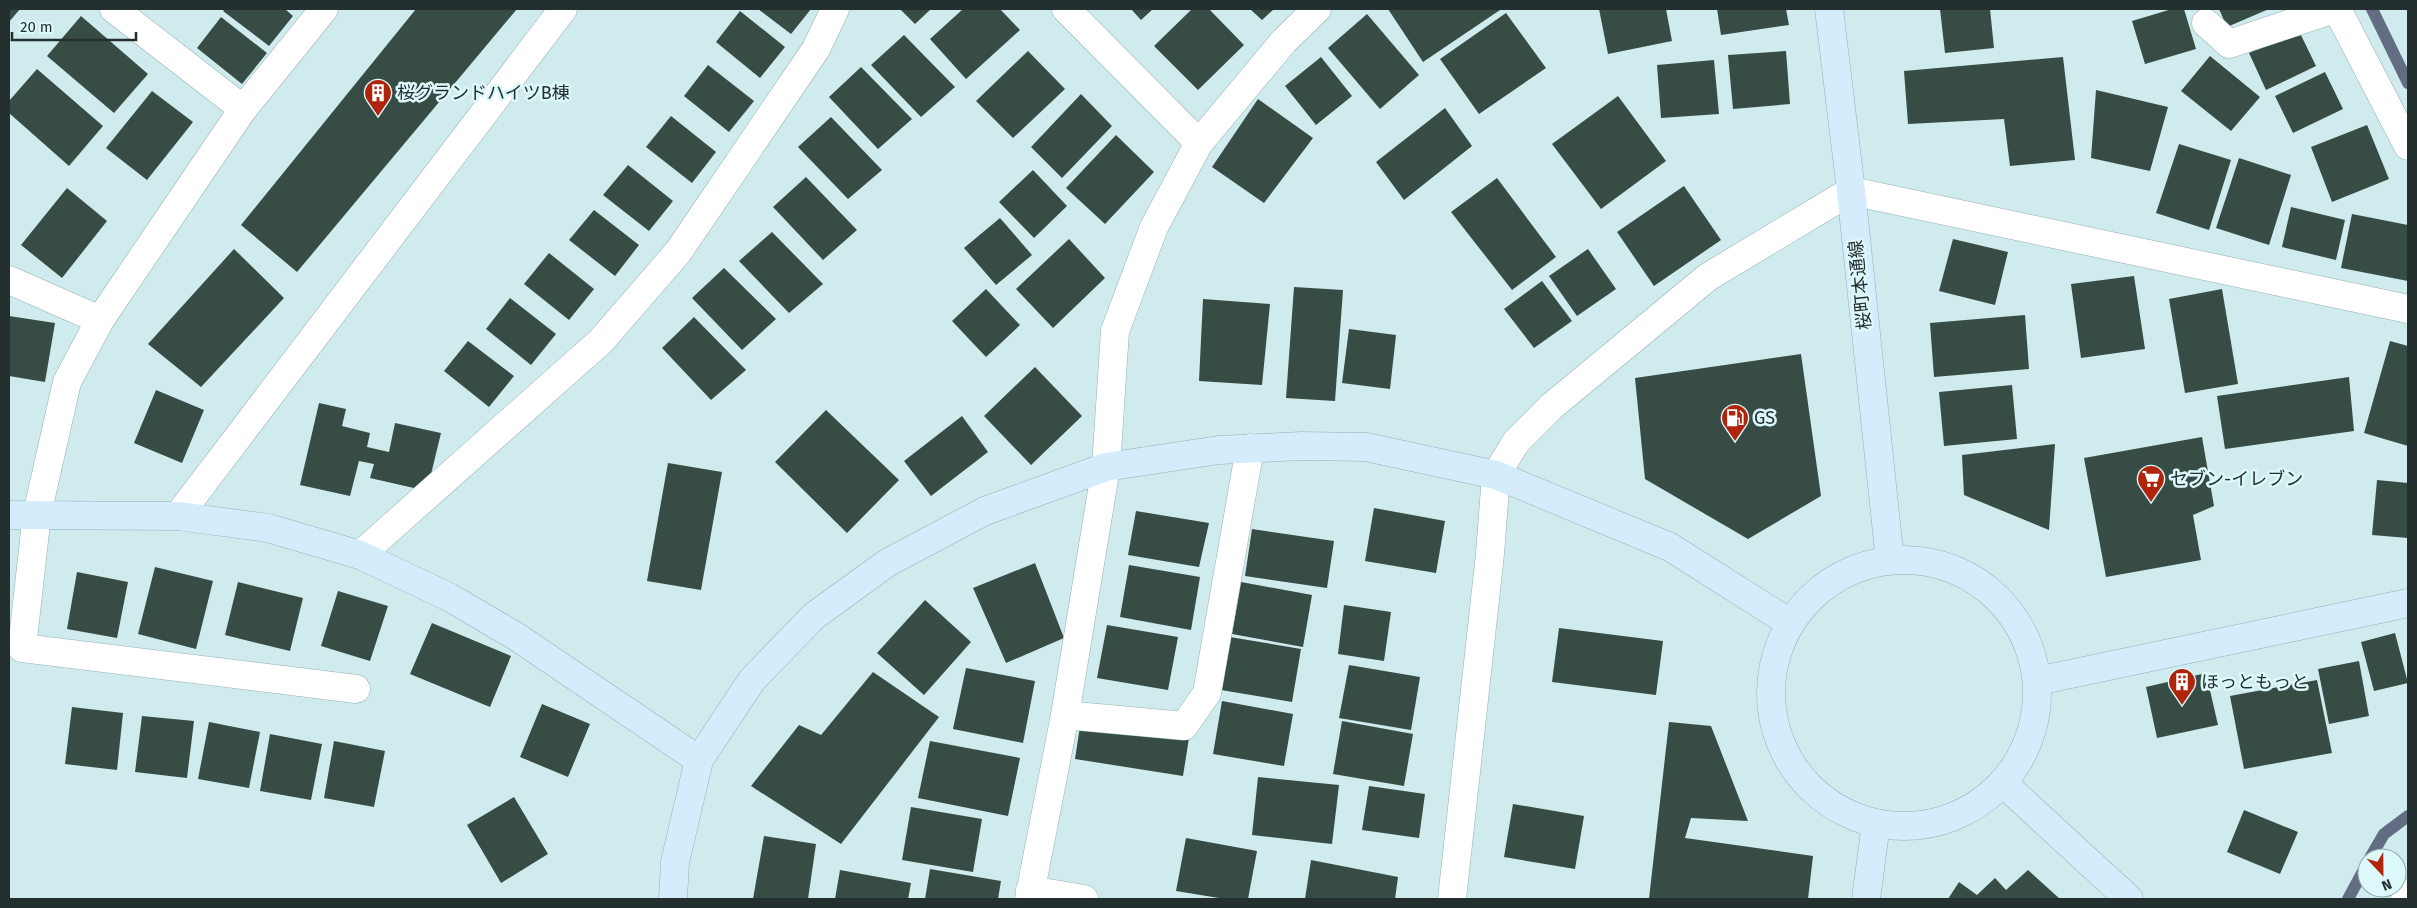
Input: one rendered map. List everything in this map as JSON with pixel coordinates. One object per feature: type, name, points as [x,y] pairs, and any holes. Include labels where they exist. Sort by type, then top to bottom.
[{"type":"street","points":[[114,9],[243,109]]},
{"type":"street","points":[[324,9],[243,109],[100,320],[67,382],[37,514],[22,648],[356,689]]},
{"type":"street","points":[[178,516],[564,9]]},
{"type":"street","points":[[360,555],[601,341],[678,252],[816,49],[835,9]]},
{"type":"street","points":[[1066,9],[1199,143]]},
{"type":"street","points":[[1084,899],[1030,894],[1065,715],[1106,467],[1115,332],[1154,227],[1199,143],[1284,41],[1317,9]]},
{"type":"street","name":"桜町本通線","points":[[1829,9],[1851,191],[1890,561]]},
{"type":"street","points":[[2206,23],[2229,44],[2335,9],[2408,146]]},
{"type":"street","points":[[1452,899],[1490,554],[1496,475],[1516,442],[1552,406],[1708,277],[1851,191],[2408,309]]},
{"type":"street","points":[[9,280],[100,320]]},
{"type":"street","points":[[673,899],[675,862],[699,760],[752,680],[814,616],[887,563],[985,511],[1106,467],[1219,450],[1302,446],[1366,447],[1496,475],[1670,547],[1790,623]]},
{"type":"street","points":[[1065,715],[1184,726],[1207,693],[1250,448]]},
{"type":"street","points":[[9,515],[178,516],[268,528],[360,555],[449,597],[517,637],[699,760]]},
{"type":"street","points":[[1890,561],[1932,563],[1971,578],[2004,604],[2026,640],[2037,681],[2035,717],[2024,752],[2003,783],[1976,805],[1945,820],[1911,827],[1876,824],[1836,809],[1803,782],[1780,746],[1770,705],[1774,662],[1790,623],[1817,592],[1850,571],[1890,561]]},
{"type":"street","points":[[2037,681],[2408,603]]},
{"type":"street","points":[[2003,783],[2129,899]]},
{"type":"street","points":[[1866,899],[1876,824]]},
{"type":"street","points":[[2405,899],[2408,894]]},
{"type":"building","points":[[9,9],[20,9],[9,22]]},
{"type":"building","points":[[225,9],[285,9],[293,16],[269,46],[223,11]]},
{"type":"building","name":"桜グランドハイツB棟","points":[[416,9],[517,9],[297,272],[241,225]]},
{"type":"building","points":[[758,9],[811,9],[791,34]]},
{"type":"building","points":[[900,9],[931,9],[915,24]]},
{"type":"building","points":[[963,9],[1000,9],[1020,30],[966,79],[930,39]]},
{"type":"building","points":[[1131,9],[1153,9],[1141,20]]},
{"type":"building","points":[[1192,9],[1209,9],[1244,45],[1198,90],[1154,46]]},
{"type":"building","points":[[1250,9],[1274,9],[1262,20]]},
{"type":"building","points":[[1388,9],[1499,9],[1500,10],[1423,62]]},
{"type":"building","points":[[1599,9],[1666,9],[1672,41],[1608,54]]},
{"type":"building","points":[[1717,9],[1786,9],[1789,25],[1721,35]]},
{"type":"building","points":[[1940,9],[1990,9],[1994,48],[1945,53]]},
{"type":"building","points":[[2172,9],[2184,9],[2196,49],[2145,64],[2132,21]]},
{"type":"building","points":[[2219,9],[2269,9],[2227,27]]},
{"type":"building","points":[[740,11],[785,47],[760,78],[716,42]]},
{"type":"building","points":[[1506,13],[1546,68],[1479,114],[1440,59]]},
{"type":"building","points":[[1367,14],[1419,75],[1380,109],[1328,48]]},
{"type":"building","points":[[81,16],[148,74],[114,113],[47,56]]},
{"type":"building","points":[[221,17],[267,53],[242,84],[197,48]]},
{"type":"building","points":[[2298,29],[2316,66],[2266,90],[2249,53]]},
{"type":"building","points":[[904,35],[955,87],[921,117],[871,65]]},
{"type":"building","points":[[1028,51],[1065,89],[1013,138],[976,101]]},
{"type":"building","points":[[1786,51],[1790,104],[1733,109],[1728,55]]},
{"type":"building","points":[[2210,56],[2260,97],[2231,131],[2181,91]]},
{"type":"building","points":[[1321,57],[1352,96],[1316,125],[1285,86]]},
{"type":"building","points":[[2063,57],[2075,160],[2010,166],[2004,119],[1908,124],[1904,71]]},
{"type":"building","points":[[1714,60],[1719,114],[1661,118],[1657,65]]},
{"type":"building","points":[[708,65],[754,101],[729,132],[684,96]]},
{"type":"building","points":[[861,67],[912,119],[878,149],[829,97]]},
{"type":"building","points":[[37,69],[103,126],[69,166],[9,113],[9,101]]},
{"type":"building","points":[[2325,72],[2343,109],[2293,133],[2275,96]]},
{"type":"building","points":[[2096,90],[2168,107],[2150,171],[2091,158]]},
{"type":"building","points":[[152,91],[193,122],[147,180],[106,148]]},
{"type":"building","points":[[1081,94],[1112,126],[1062,178],[1031,147]]},
{"type":"building","points":[[1618,96],[1666,161],[1601,209],[1552,144]]},
{"type":"building","points":[[1258,99],[1313,138],[1264,203],[1212,167]]},
{"type":"building","points":[[1445,108],[1472,146],[1404,200],[1376,162]]},
{"type":"building","points":[[671,116],[716,152],[692,183],[646,147]]},
{"type":"building","points":[[831,117],[882,170],[848,199],[798,147]]},
{"type":"building","points":[[2367,125],[2389,179],[2332,202],[2311,147]]},
{"type":"building","points":[[1116,135],[1154,172],[1105,224],[1066,188]]},
{"type":"building","points":[[2179,144],[2231,160],[2209,230],[2156,213]]},
{"type":"building","points":[[2239,158],[2291,175],[2269,245],[2216,228]]},
{"type":"building","points":[[628,165],[673,201],[649,231],[603,195]]},
{"type":"building","points":[[1033,170],[1067,206],[1034,238],[999,202]]},
{"type":"building","points":[[806,177],[857,230],[823,260],[773,207]]},
{"type":"building","points":[[1497,178],[1556,257],[1512,290],[1451,212]]},
{"type":"building","points":[[1684,186],[1721,240],[1654,286],[1617,232]]},
{"type":"building","points":[[67,188],[107,221],[62,278],[21,245]]},
{"type":"building","points":[[2291,207],[2345,220],[2336,260],[2282,247]]},
{"type":"building","points":[[594,210],[639,245],[615,276],[569,240]]},
{"type":"building","points":[[2352,214],[2408,225],[2408,281],[2341,268]]},
{"type":"building","points":[[1000,218],[1032,255],[996,285],[964,248]]},
{"type":"building","points":[[772,232],[823,284],[789,313],[739,261]]},
{"type":"building","points":[[1069,239],[1105,278],[1053,328],[1016,289]]},
{"type":"building","points":[[1953,239],[2008,252],[1995,305],[1939,291]]},
{"type":"building","points":[[234,249],[284,298],[201,387],[148,344]]},
{"type":"building","points":[[1588,249],[1616,289],[1577,316],[1549,276]]},
{"type":"building","points":[[549,253],[594,289],[569,320],[524,284]]},
{"type":"building","points":[[724,268],[776,319],[742,350],[692,298]]},
{"type":"building","points":[[2134,276],[2145,349],[2081,358],[2071,284]]},
{"type":"building","points":[[1542,281],[1572,321],[1534,348],[1504,309]]},
{"type":"building","points":[[1294,287],[1343,290],[1335,401],[1286,398]]},
{"type":"building","points":[[986,289],[1020,325],[986,357],[952,321]]},
{"type":"building","points":[[2222,289],[2238,384],[2185,393],[2169,299]]},
{"type":"building","points":[[510,298],[556,334],[531,365],[486,329]]},
{"type":"building","points":[[1203,299],[1270,304],[1262,385],[1199,381]]},
{"type":"building","points":[[2025,315],[2029,369],[1934,377],[1930,323]]},
{"type":"building","points":[[9,316],[55,323],[45,382],[9,376]]},
{"type":"building","points":[[694,317],[746,370],[711,400],[662,348]]},
{"type":"building","points":[[1349,329],[1396,335],[1390,389],[1342,383]]},
{"type":"building","points":[[468,341],[514,376],[489,407],[444,371]]},
{"type":"building","points":[[2390,341],[2408,346],[2408,446],[2364,433]]},
{"type":"building","points":[[1801,354],[1821,496],[1748,539],[1645,479],[1635,378]]},
{"type":"building","points":[[1035,367],[1082,416],[1031,465],[984,416]]},
{"type":"building","points":[[2349,377],[2354,431],[2225,449],[2217,396]]},
{"type":"building","points":[[2012,385],[2017,439],[1944,446],[1939,392]]},
{"type":"building","points":[[156,390],[204,410],[182,463],[134,443]]},
{"type":"building","points":[[319,403],[346,409],[342,426],[370,433],[367,447],[389,452],[395,423],[441,433],[427,491],[370,478],[374,464],[359,461],[350,496],[300,485]]},
{"type":"building","points":[[826,410],[899,480],[847,533],[775,462]]},
{"type":"building","points":[[962,416],[988,452],[931,496],[904,461]]},
{"type":"building","points":[[2202,437],[2214,506],[2193,515],[2201,560],[2106,577],[2084,458]]},
{"type":"building","points":[[2055,444],[2049,530],[1964,495],[1962,455]]},
{"type":"building","points":[[668,463],[722,472],[701,590],[647,581]]},
{"type":"building","points":[[2377,480],[2408,483],[2408,538],[2372,535]]},
{"type":"building","points":[[1374,508],[1445,521],[1436,573],[1365,561]]},
{"type":"building","points":[[1136,511],[1209,523],[1199,567],[1128,555]]},
{"type":"building","points":[[1252,529],[1334,541],[1327,588],[1245,576]]},
{"type":"building","points":[[1035,563],[1064,638],[1006,663],[973,588]]},
{"type":"building","points":[[1129,565],[1200,577],[1191,630],[1120,617]]},
{"type":"building","points":[[155,567],[213,581],[196,649],[138,634]]},
{"type":"building","points":[[77,572],[128,582],[117,638],[67,629]]},
{"type":"building","points":[[238,582],[303,598],[290,651],[225,635]]},
{"type":"building","points":[[1241,582],[1312,595],[1303,647],[1232,634]]},
{"type":"building","points":[[338,591],[388,606],[370,661],[321,646]]},
{"type":"building","points":[[925,600],[971,642],[924,695],[877,653]]},
{"type":"building","points":[[1344,605],[1391,612],[1384,661],[1338,654]]},
{"type":"building","points":[[432,623],[511,656],[490,707],[410,674]]},
{"type":"building","points":[[1107,625],[1178,637],[1168,690],[1097,678]]},
{"type":"building","points":[[1559,628],[1663,641],[1656,695],[1552,682]]},
{"type":"building","points":[[2395,633],[2408,683],[2374,691],[2361,642]]},
{"type":"building","points":[[1230,637],[1301,649],[1292,702],[1221,690]]},
{"type":"building","points":[[2359,661],[2369,716],[2329,724],[2318,669]]},
{"type":"building","points":[[1349,665],[1420,677],[1411,730],[1339,718]]},
{"type":"building","points":[[966,668],[1035,681],[1023,743],[953,729]]},
{"type":"building","points":[[873,672],[939,717],[841,844],[751,786],[799,725],[821,735]]},
{"type":"building","name":"ほっともっと","points":[[2206,673],[2218,725],[2157,738],[2146,687]]},
{"type":"building","points":[[2317,680],[2332,753],[2244,769],[2230,696]]},
{"type":"building","points":[[1222,701],[1293,714],[1284,766],[1213,754]]},
{"type":"building","points":[[542,704],[590,724],[568,777],[520,757]]},
{"type":"building","points":[[72,707],[123,713],[117,770],[65,764]]},
{"type":"building","points":[[142,716],[194,721],[187,778],[135,772]]},
{"type":"building","points":[[1081,720],[1189,738],[1183,776],[1075,759]]},
{"type":"building","points":[[1342,721],[1413,734],[1404,786],[1333,774]]},
{"type":"building","points":[[209,722],[260,732],[249,788],[198,779]]},
{"type":"building","points":[[1669,722],[1711,726],[1748,821],[1691,818],[1685,838],[1813,856],[1808,899],[1649,899]]},
{"type":"building","points":[[270,734],[322,744],[311,800],[260,791]]},
{"type":"building","points":[[334,741],[385,751],[374,807],[324,798]]},
{"type":"building","points":[[930,741],[1020,758],[1008,816],[918,798]]},
{"type":"building","points":[[1258,777],[1339,785],[1332,844],[1252,835]]},
{"type":"building","points":[[1369,786],[1425,794],[1419,838],[1362,830]]},
{"type":"building","points":[[514,797],[548,854],[501,883],[467,825]]},
{"type":"building","points":[[1513,804],[1584,816],[1575,869],[1504,857]]},
{"type":"building","points":[[911,807],[982,819],[973,872],[902,860]]},
{"type":"building","points":[[2244,810],[2298,832],[2280,874],[2227,852]]},
{"type":"building","points":[[764,836],[816,844],[808,899],[753,899]]},
{"type":"building","points":[[1186,838],[1257,851],[1248,899],[1225,899],[1176,891]]},
{"type":"building","points":[[1311,860],[1398,877],[1395,899],[1305,899]]},
{"type":"building","points":[[930,869],[1001,881],[998,899],[925,899]]},
{"type":"building","points":[[840,870],[911,883],[908,899],[835,899]]},
{"type":"building","points":[[2028,870],[2060,899],[1948,899],[1959,882],[1977,895],[1995,878],[2006,890]]},
{"type":"waterway","points":[[2372,9],[2408,83]]},
{"type":"waterway","points":[[2376,848],[2384,834],[2408,816]]},
{"type":"waterway","points":[[2348,899],[2357,882]]},
{"type":"place","name":"桜グランドハイツB棟","points":[[378,117]]},
{"type":"place","name":"GS","points":[[1735,442]]},
{"type":"place","name":"セブン-イレブン","points":[[2151,503]]},
{"type":"place","name":"ほっともっと","points":[[2182,706]]}]
